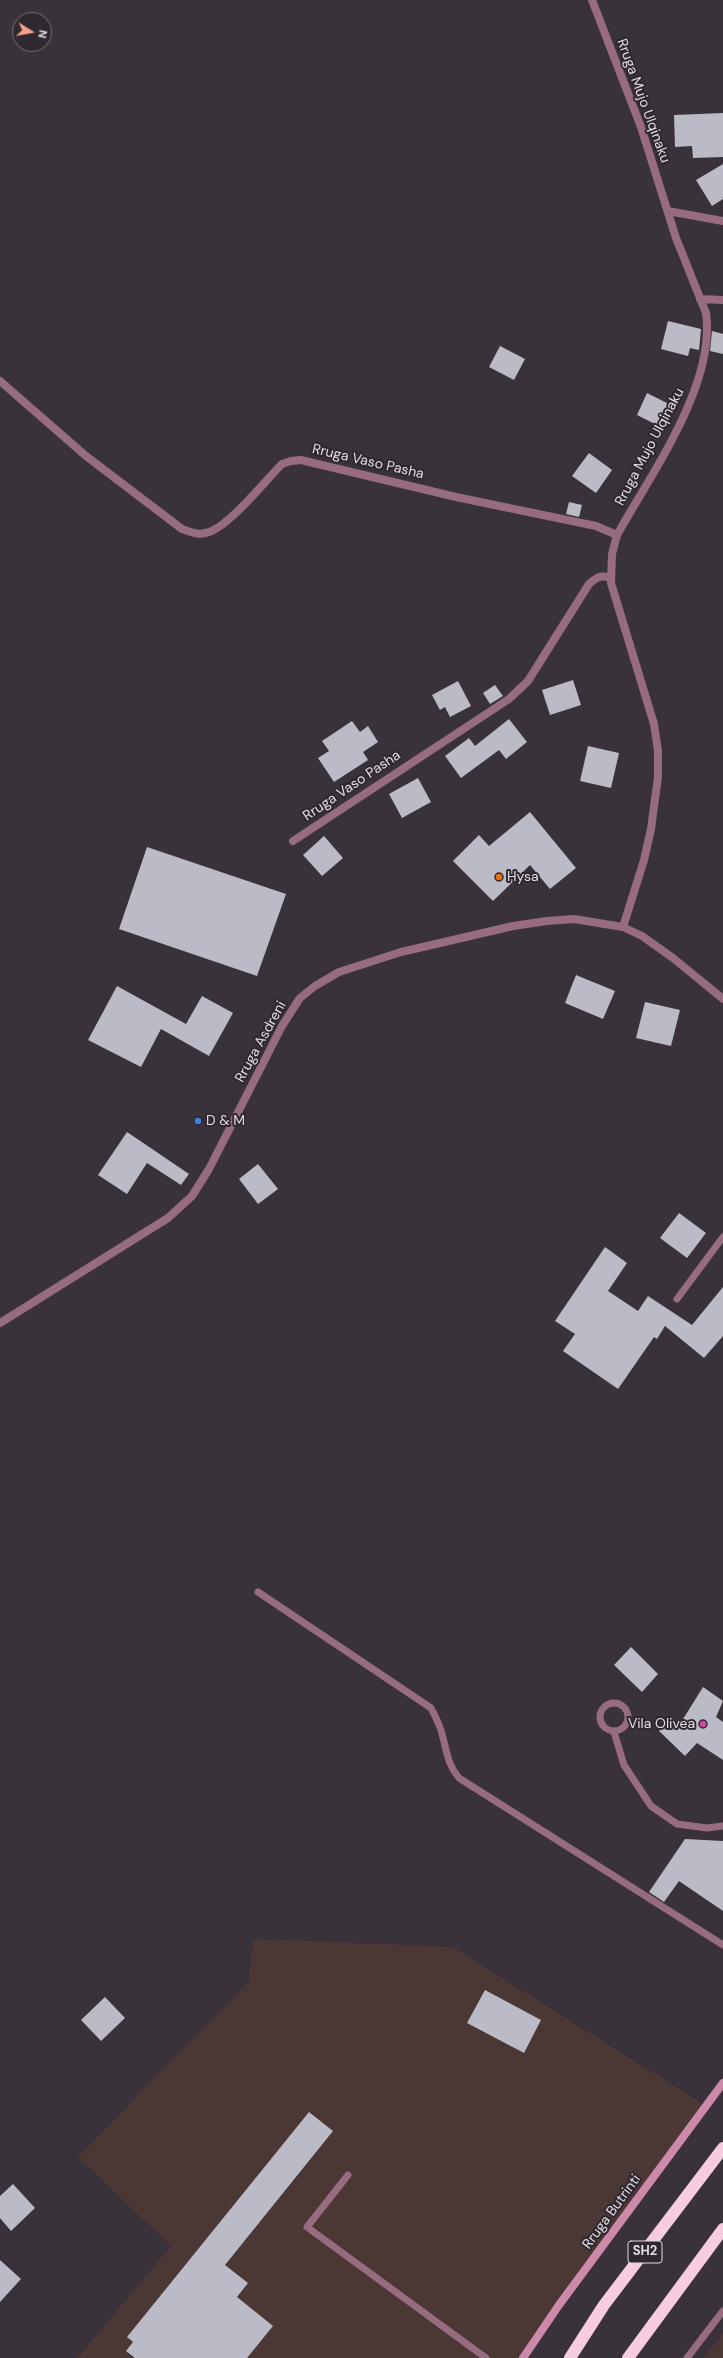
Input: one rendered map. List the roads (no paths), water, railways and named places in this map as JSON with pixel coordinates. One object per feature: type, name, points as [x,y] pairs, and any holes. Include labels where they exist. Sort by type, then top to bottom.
[{"type":"highway","name":"SH2","points":[[570,2358],[604,2305],[723,2148]]},
{"type":"highway","points":[[628,2358],[723,2229]]},
{"type":"main road","name":"Rruga Butrinti","points":[[523,2358],[564,2299],[723,2083]]},
{"type":"street","name":"Rruga Mujo Ulqinaku","points":[[592,0],[641,127],[676,238],[700,299],[708,325],[695,391],[680,422],[617,535]]},
{"type":"street","points":[[668,211],[723,221]]},
{"type":"street","points":[[700,299],[723,300]]},
{"type":"street","name":"Rruga Vaso Pasha","points":[[0,381],[92,461],[182,529],[196,534],[208,532],[226,521],[282,464],[291,460],[301,460],[456,497],[596,526],[617,535]]},
{"type":"street","points":[[617,535],[612,554],[610,578],[654,724],[658,751],[658,777],[651,829],[644,860],[623,927]]},
{"type":"street","name":"Rruga Vaso Pasha","points":[[293,841],[509,699],[528,682],[589,584],[596,578],[604,576],[610,578]]},
{"type":"street","name":"Rruga Asdreni","points":[[0,1323],[168,1218],[192,1196],[209,1169],[282,1026],[300,998],[339,972],[401,952],[513,926],[574,919],[623,927],[642,936],[673,958],[723,999]]},
{"type":"lane","points":[[677,1299],[723,1238]]},
{"type":"lane","points":[[258,1592],[431,1708],[442,1734],[447,1759],[459,1778],[723,1945]]},
{"type":"lane","points":[[612,1703],[625,1707],[628,1716],[623,1728],[614,1732],[605,1729],[600,1721],[603,1707],[612,1703]]},
{"type":"lane","points":[[614,1732],[624,1765],[651,1806],[677,1824],[707,1828],[723,1826]]},
{"type":"lane","points":[[348,2175],[307,2227],[484,2358]]},
{"type":"lane","points":[[687,2358],[723,2311]]},
{"type":"place","name":"Hysa","points":[[499,877]]},
{"type":"place","name":"D & M","points":[[198,1121]]},
{"type":"place","name":"Vila Olivea","points":[[703,1724]]}]
